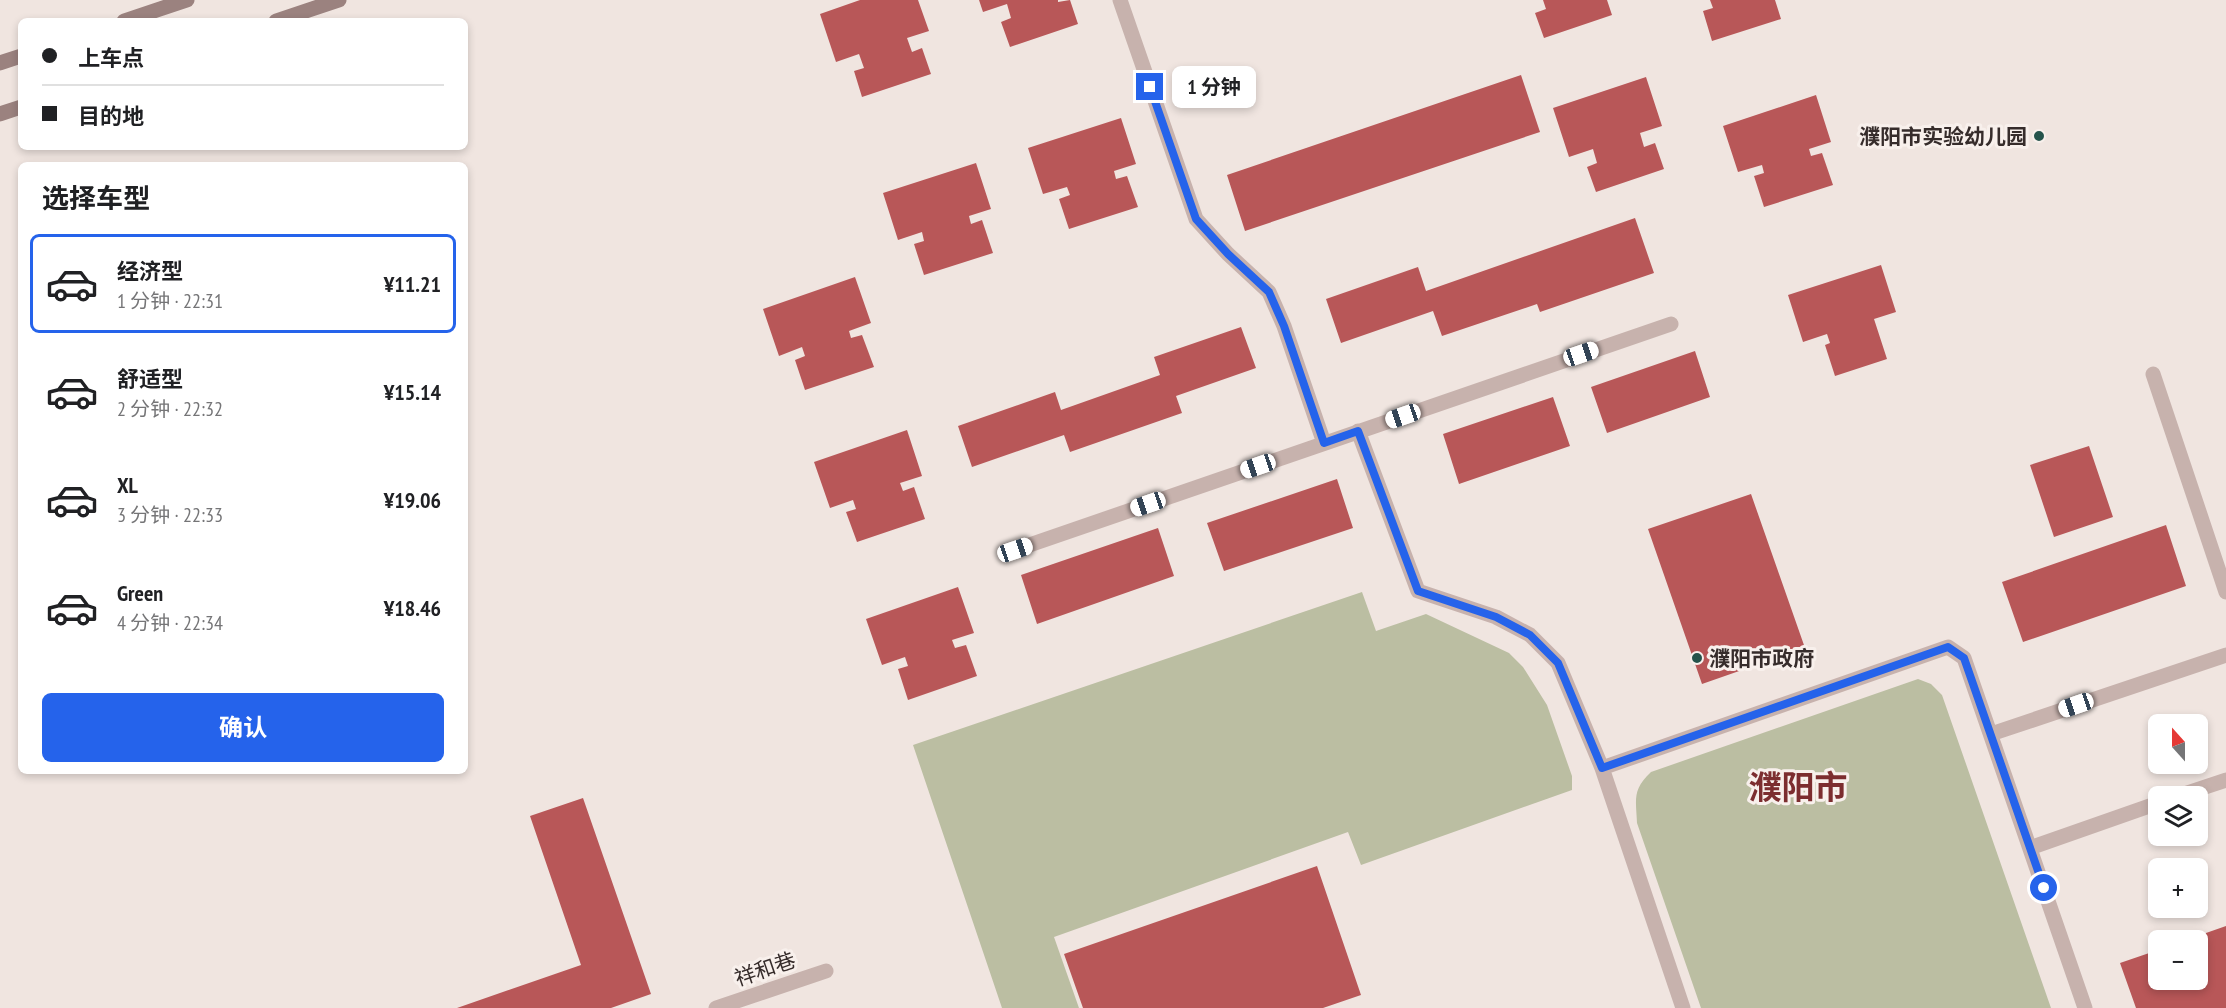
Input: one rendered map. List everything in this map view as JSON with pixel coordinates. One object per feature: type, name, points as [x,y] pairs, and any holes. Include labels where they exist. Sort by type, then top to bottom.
[{"type":"main road","points":[[133,18],[187,0]]},
{"type":"main road","points":[[285,18],[339,0]]},
{"type":"main road","points":[[0,63],[18,57]]},
{"type":"main road","points":[[0,114],[18,108]]},
{"type":"lane","points":[[1120,0],[1196,219],[1228,254],[1269,292],[1284,326],[1324,443]]},
{"type":"lane","points":[[1015,550],[1671,324]]},
{"type":"lane","points":[[2153,374],[2226,592]]},
{"type":"lane","points":[[1358,431],[1418,591],[1496,617],[1530,635],[1558,663],[1602,768],[1683,1008]]},
{"type":"lane","points":[[1602,768],[1948,647],[1964,658],[2085,1008]]},
{"type":"lane","points":[[1991,734],[2226,656]]},
{"type":"lane","points":[[2208,786],[2226,780]]},
{"type":"lane","points":[[2030,848],[2148,807]]},
{"type":"lane","name":"祥和巷","points":[[716,1008],[826,970]]},
{"type":"green space","points":[[1362,592],[1376,631],[1426,614],[1509,653],[1523,667],[1547,705],[1572,776],[1572,790],[1361,865],[1348,832],[1054,937],[1079,1008],[1002,1008],[913,745]]},
{"type":"green space","points":[[1918,679],[1931,684],[1942,695],[2051,1008],[1701,1008],[1637,823],[1636,795],[1641,784],[1651,772]]},
{"type":"building","points":[[860,0],[918,0],[929,31],[907,38],[912,52],[922,48],[931,74],[862,97],[854,71],[864,68],[859,54],[836,62],[820,14]]},
{"type":"building","points":[[979,0],[1058,0],[1058,2],[1070,0],[1078,24],[1010,47],[1001,22],[1011,18],[1007,4],[983,12]]},
{"type":"building","points":[[1543,0],[1607,0],[1612,15],[1544,38],[1535,13],[1546,9]]},
{"type":"building","points":[[1710,0],[1775,0],[1781,19],[1712,41],[1703,11],[1713,8]]},
{"type":"building","points":[[1521,75],[1540,132],[1245,231],[1227,175]]},
{"type":"building","points":[[1646,77],[1662,126],[1640,133],[1644,147],[1655,143],[1664,169],[1596,192],[1587,167],[1597,163],[1593,149],[1569,157],[1553,108]]},
{"type":"building","points":[[1816,95],[1831,142],[1809,149],[1811,156],[1822,153],[1833,185],[1764,207],[1754,176],[1764,173],[1762,165],[1738,172],[1723,126]]},
{"type":"building","points":[[1121,118],[1136,164],[1114,171],[1116,179],[1127,176],[1138,207],[1069,229],[1059,199],[1070,195],[1067,187],[1043,194],[1028,148]]},
{"type":"building","points":[[976,163],[991,209],[969,216],[971,224],[982,220],[993,253],[924,275],[914,244],[924,241],[922,232],[898,240],[883,193]]},
{"type":"building","points":[[1635,218],[1654,273],[1540,312],[1537,304],[1442,336],[1433,311],[1341,343],[1326,299],[1418,267],[1426,291]]},
{"type":"building","points":[[1881,265],[1896,312],[1874,319],[1887,359],[1835,376],[1825,345],[1830,343],[1827,334],[1803,342],[1788,295]]},
{"type":"building","points":[[855,277],[871,323],[849,331],[851,338],[862,335],[874,367],[805,390],[795,360],[805,356],[802,347],[779,356],[763,309]]},
{"type":"building","points":[[1241,327],[1256,368],[1176,396],[1182,413],[1070,452],[1064,435],[972,467],[958,426],[1055,392],[1061,410],[1160,375],[1154,357]]},
{"type":"building","points":[[1695,351],[1710,397],[1607,433],[1591,387]]},
{"type":"building","points":[[1553,397],[1570,446],[1459,484],[1443,434]]},
{"type":"building","points":[[907,430],[922,476],[900,483],[903,491],[914,487],[925,519],[857,542],[846,512],[856,509],[853,500],[830,508],[814,462]]},
{"type":"building","points":[[2089,446],[2113,517],[2054,537],[2030,465]]},
{"type":"building","points":[[1337,479],[1353,528],[1224,571],[1207,523]]},
{"type":"building","points":[[1751,494],[1805,648],[1702,684],[1648,529]]},
{"type":"building","points":[[2166,525],[2186,586],[2023,642],[2002,582]]},
{"type":"building","points":[[1158,528],[1174,576],[1037,624],[1021,575]]},
{"type":"building","points":[[958,587],[974,633],[952,640],[955,648],[966,645],[977,676],[908,700],[898,669],[908,666],[905,657],[882,665],[866,619]]},
{"type":"building","points":[[583,798],[651,994],[611,1008],[457,1008],[581,965],[530,816]]},
{"type":"building","points":[[1317,866],[1361,995],[1323,1008],[1083,1008],[1064,954]]},
{"type":"building","points":[[2226,926],[2226,1008],[2136,1008],[2120,963],[2148,953],[2148,990],[2208,990],[2208,932]]},
{"type":"place","name":"濮阳市实验幼儿园","points":[[2039,136]]},
{"type":"place","name":"濮阳市政府","points":[[1697,658]]},
{"type":"district","name":"濮阳市","points":[[1798,786]]},
{"type":"route","points":[[1150,87],[1196,219],[1228,254],[1269,292],[1284,326],[1324,443],[1358,431],[1418,591],[1496,617],[1530,635],[1558,663],[1602,768],[1948,647],[1964,658],[2044,888]]}]
